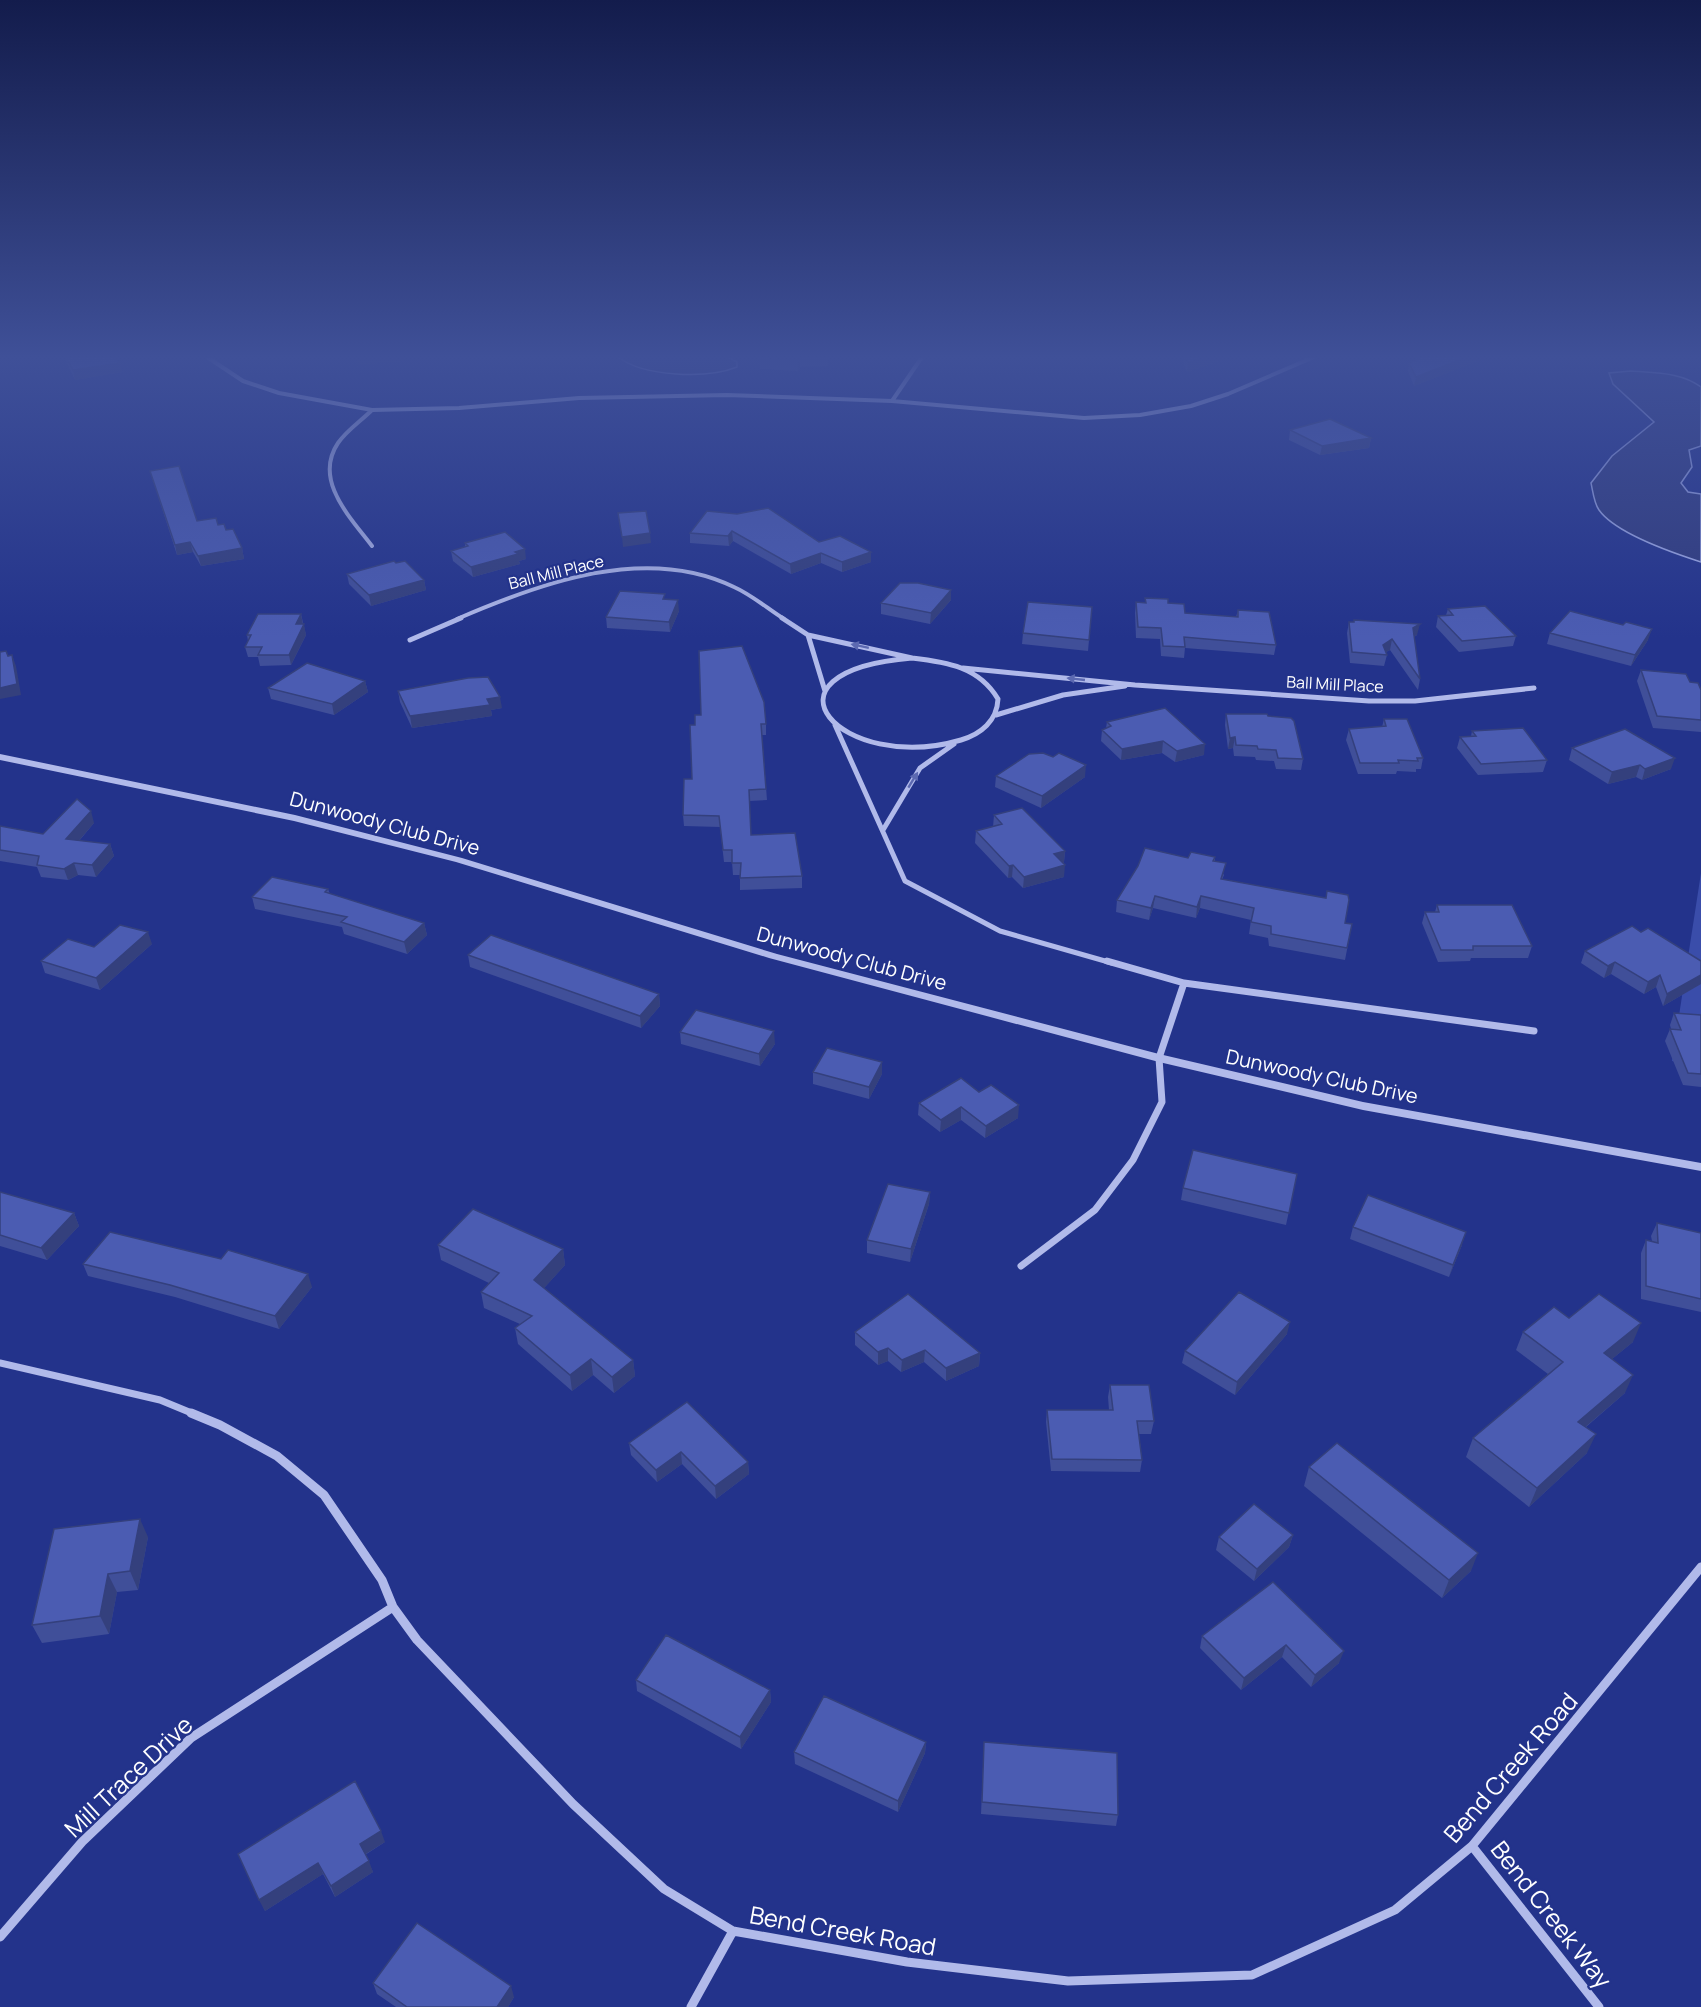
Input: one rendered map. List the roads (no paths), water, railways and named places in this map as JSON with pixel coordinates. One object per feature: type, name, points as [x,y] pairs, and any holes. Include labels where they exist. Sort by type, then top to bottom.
[{"type":"street","points":[[334,451],[327,470],[332,490],[372,546]]},
{"type":"street","name":"Ball Mill Place","points":[[410,640],[508,597],[599,572],[653,568],[702,575],[735,587],[808,635],[963,668],[1135,685],[1369,701],[1415,701],[1534,688]]},
{"type":"street","points":[[808,635],[825,691],[824,708],[835,725],[905,881],[1000,931],[1184,983],[1534,1031]]},
{"type":"street","points":[[825,691],[839,676],[850,670],[880,661],[912,658]]},
{"type":"street","points":[[883,830],[920,768],[956,742],[981,731],[996,716],[998,699],[994,690],[987,682],[963,668]]},
{"type":"street","name":"Ball Mill Place","points":[[996,716],[1063,695],[1135,685]]},
{"type":"street","points":[[835,725],[858,738],[889,746],[923,748],[956,742]]},
{"type":"street","name":"Dunwoody Club Drive","points":[[0,757],[295,818],[437,854],[773,956],[1159,1058],[1363,1106],[1701,1167]]},
{"type":"street","points":[[1021,1266],[1095,1210],[1133,1160],[1162,1102],[1159,1058],[1184,983]]},
{"type":"street","name":"Bend Creek Road","points":[[0,1363],[160,1400],[220,1425],[277,1456],[324,1495],[382,1580],[393,1607],[417,1640],[573,1804],[664,1889],[733,1931],[907,1962],[1068,1981],[1251,1975],[1395,1910],[1472,1846],[1701,1567]]},
{"type":"street","name":"Mill Trace Drive","points":[[0,1937],[82,1842],[191,1738],[393,1607]]},
{"type":"street","name":"Bend Creek Way","points":[[1472,1846],[1599,2007]]},
{"type":"street","points":[[691,2007],[733,1931]]}]
